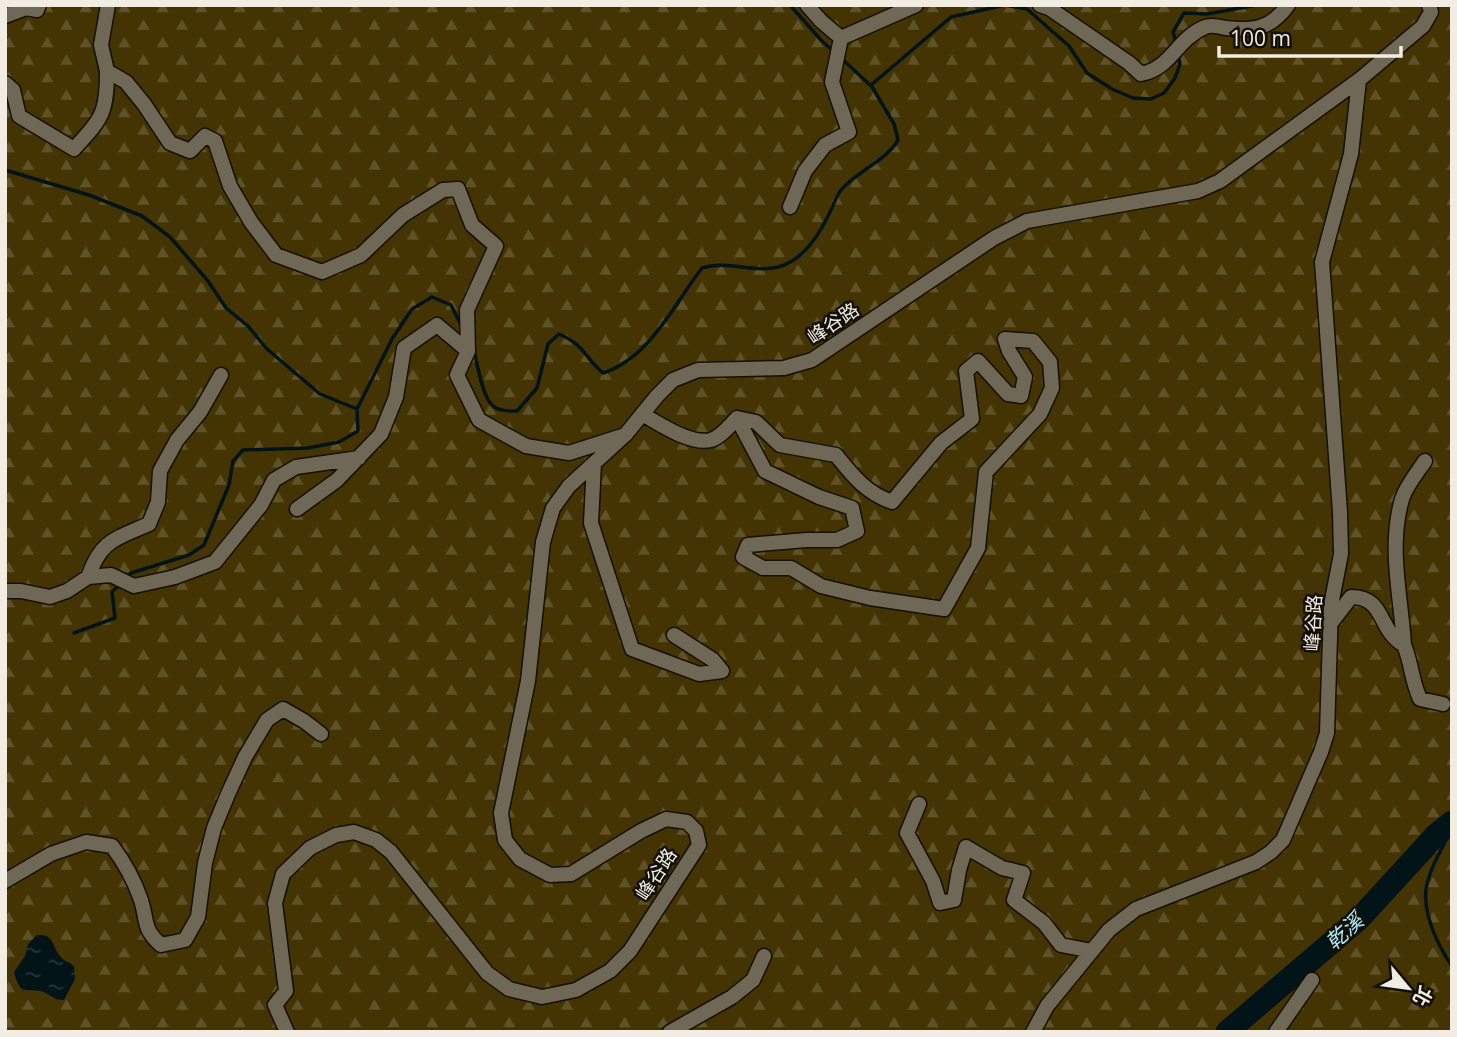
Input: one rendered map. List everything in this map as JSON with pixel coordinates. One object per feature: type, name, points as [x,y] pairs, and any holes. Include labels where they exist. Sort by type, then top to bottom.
[{"type":"street","points":[[5,16],[26,8],[37,10],[39,5]]},
{"type":"street","points":[[5,83],[13,90],[19,116],[74,149],[98,123],[107,102],[107,71],[101,45],[108,5]]},
{"type":"street","points":[[807,5],[840,42]]},
{"type":"street","points":[[840,42],[916,5]]},
{"type":"street","points":[[1040,5],[1049,8],[1141,74],[1156,71],[1189,35],[1209,25],[1245,29],[1266,27],[1282,14],[1288,5]]},
{"type":"street","name":"峰谷路","points":[[286,1032],[275,1005],[286,991],[275,904],[283,874],[310,848],[336,835],[354,832],[376,840],[391,852],[487,973],[509,989],[542,997],[576,990],[610,971],[630,951],[699,845],[696,831],[687,822],[666,819],[571,873],[550,875],[520,859],[505,840],[501,813],[528,681],[542,541],[553,508],[569,486],[626,434],[673,380],[698,370],[784,368],[812,360],[994,238],[1027,221],[1198,191],[1220,181],[1359,80],[1423,26],[1431,12],[1429,5]]},
{"type":"street","points":[[790,207],[805,171],[825,145],[849,132],[832,82],[840,42]]},
{"type":"street","points":[[107,71],[126,82],[170,143],[190,151],[205,136],[215,141],[230,186],[275,255],[322,272],[361,255],[403,215],[443,190],[458,189],[472,225],[496,246],[467,310],[468,350],[457,374],[479,420],[526,446],[569,453],[626,434]]},
{"type":"street","name":"峰谷路","points":[[1033,1032],[1047,1006],[1109,930],[1136,909],[1256,862],[1271,852],[1283,840],[1321,752],[1327,733],[1331,606],[1341,554],[1322,262],[1351,154],[1359,80]]},
{"type":"street","points":[[298,509],[337,480],[381,434],[396,397],[404,348],[437,325],[468,350]]},
{"type":"street","points":[[1005,339],[1033,341],[1050,362],[1052,388],[1041,414],[986,472],[978,548],[944,609],[870,598],[821,586],[791,568],[763,568],[743,557],[748,545],[837,540],[857,531],[852,508],[819,497],[765,471],[737,418],[756,422],[780,444],[836,455],[863,488],[892,502],[941,443],[972,419],[966,371],[978,361],[1008,394],[1021,396],[1026,377],[1009,351],[1005,339]]},
{"type":"street","points":[[88,577],[94,559],[107,543],[149,524],[158,502],[160,471],[177,440],[200,412],[221,374]]},
{"type":"street","points":[[642,414],[685,437],[710,440],[725,431],[737,418]]},
{"type":"street","points":[[5,591],[50,597],[67,591],[88,577],[111,575],[134,586],[175,577],[215,562],[261,505],[274,480],[296,467],[359,458]]},
{"type":"street","points":[[1424,461],[1403,496],[1395,550],[1404,645],[1411,661],[1412,681],[1420,699],[1443,704]]},
{"type":"street","points":[[594,463],[591,523],[632,649],[699,674],[722,671],[713,660],[674,635]]},
{"type":"street","points":[[1331,624],[1350,597],[1363,597],[1377,608],[1393,639],[1404,645]]},
{"type":"street","points":[[5,881],[51,854],[86,842],[112,846],[127,866],[141,901],[149,934],[161,945],[185,940],[198,917],[205,863],[214,828],[245,757],[267,720],[282,709],[321,734]]},
{"type":"street","points":[[919,804],[907,833],[933,881],[940,903],[954,900],[966,847],[1002,868],[1023,873],[1014,900],[1044,923],[1061,945],[1092,951]]},
{"type":"street","points":[[670,1032],[732,998],[753,981],[764,956]]},
{"type":"street","points":[[1276,1032],[1312,980]]},
{"type":"green space","points":[[5,5],[1452,5],[1452,1032],[5,1032]]},
{"type":"water","points":[[37,935],[50,938],[62,958],[74,966],[75,979],[64,1000],[19,986],[14,972],[25,956],[28,944]]},
{"type":"waterway","points":[[790,5],[834,52]]},
{"type":"waterway","points":[[474,350],[482,386],[491,404],[506,411],[517,411],[537,388],[548,344],[559,334],[580,347],[603,373],[620,366],[648,343],[702,268],[721,265],[759,269],[778,267],[795,259],[815,238],[841,190],[886,154],[898,140],[894,124],[871,85],[951,17],[1005,5],[1027,9],[1069,46],[1087,73],[1112,89],[1133,98],[1151,99],[1164,93],[1175,78],[1180,64],[1178,54]]},
{"type":"waterway","points":[[1176,43],[1173,32],[1184,13],[1207,14],[1257,5]]},
{"type":"waterway","points":[[840,57],[870,85]]},
{"type":"waterway","points":[[5,170],[89,195],[142,216],[170,237],[208,281],[226,308],[248,326],[267,349],[320,394],[357,409],[392,339],[412,309],[432,297],[451,305],[461,325]]},
{"type":"waterway","points":[[126,578],[131,573],[189,555],[204,545],[229,485],[233,461],[243,450],[308,448],[339,442],[358,431],[357,409]]},
{"type":"waterway","points":[[74,633],[115,618],[112,592],[121,583]]},
{"type":"waterway","name":"乾溪","points":[[1227,1032],[1359,919],[1436,835],[1452,822]]},
{"type":"waterway","points":[[1452,828],[1430,874],[1426,889],[1427,909],[1433,930],[1452,966]]}]
